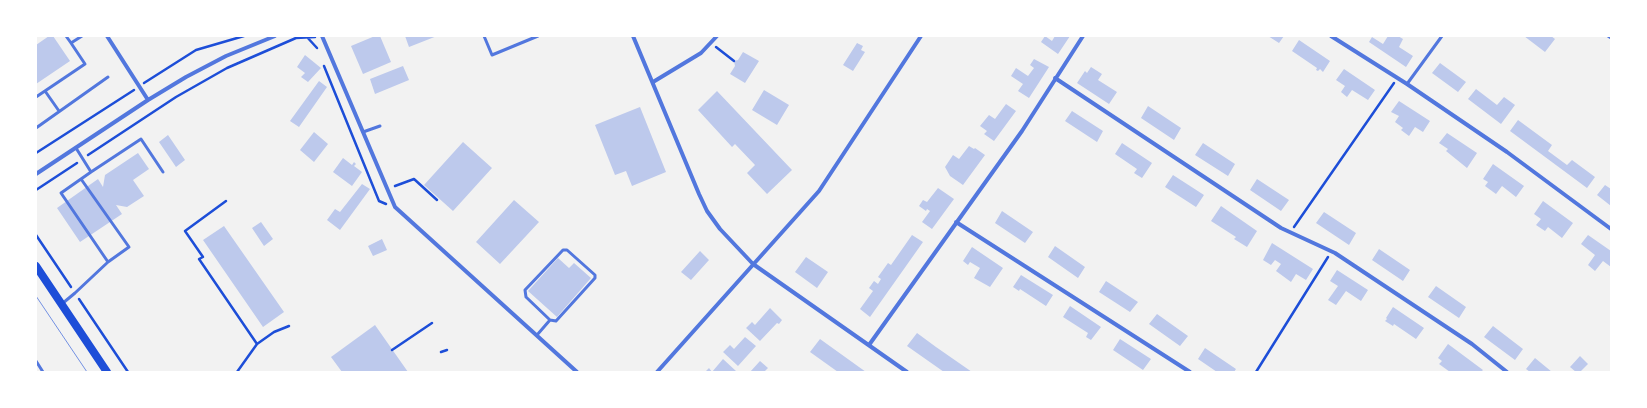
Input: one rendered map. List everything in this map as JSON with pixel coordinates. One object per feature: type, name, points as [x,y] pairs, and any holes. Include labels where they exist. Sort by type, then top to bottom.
[{"type":"main road","points":[[36,266],[107,372]]},
{"type":"street","points":[[107,36],[148,100]]},
{"type":"street","points":[[36,174],[148,100],[205,66],[275,36]]},
{"type":"street","points":[[322,36],[394,207],[577,372]]},
{"type":"street","points":[[633,36],[699,194],[707,211],[720,229],[753,264],[907,372]]},
{"type":"street","points":[[653,82],[695,58],[712,43],[717,36]]},
{"type":"street","points":[[657,372],[819,191],[920,36]]},
{"type":"street","points":[[869,345],[1022,131],[1083,36]]},
{"type":"street","points":[[1331,36],[1407,84],[1507,152],[1611,229]]},
{"type":"street","points":[[1055,78],[1290,233],[1331,251],[1443,325],[1507,372]]},
{"type":"street","points":[[956,222],[1190,372]]},
{"type":"lane","points":[[36,97],[85,64],[66,36]]},
{"type":"lane","points":[[71,44],[82,36]]},
{"type":"lane","points":[[484,36],[492,54],[538,36]]},
{"type":"lane","points":[[1407,84],[1442,36]]},
{"type":"lane","points":[[36,128],[108,77]]},
{"type":"lane","points":[[45,92],[59,111]]},
{"type":"lane","points":[[363,132],[380,126]]},
{"type":"lane","points":[[108,262],[61,193],[141,139],[163,172]]},
{"type":"lane","points":[[76,148],[91,172]]},
{"type":"lane","points":[[61,304],[108,262],[129,247],[82,179]]},
{"type":"lane","points":[[563,250],[567,250],[594,275],[595,278],[556,321],[550,320],[526,297],[525,290],[563,250]]},
{"type":"lane","points":[[536,335],[550,320]]},
{"type":"lane","points":[[36,361],[43,372]]},
{"type":"path","points":[[152,78],[196,50],[244,36]]},
{"type":"path","points":[[307,37],[317,48],[320,55]]},
{"type":"path","points":[[94,151],[176,97],[227,68],[296,38],[312,37]]},
{"type":"path","points":[[712,43],[734,62]]},
{"type":"path","points":[[323,62],[379,201],[394,207]]},
{"type":"path","points":[[1290,233],[1397,78]]},
{"type":"path","points":[[36,153],[128,93]]},
{"type":"path","points":[[36,190],[73,165]]},
{"type":"path","points":[[394,186],[414,179],[437,200]]},
{"type":"path","points":[[226,201],[185,230],[203,256],[199,260],[257,344]]},
{"type":"path","points":[[36,235],[128,372]]},
{"type":"path","points":[[1256,372],[1331,251]]},
{"type":"path","points":[[392,350],[432,323]]},
{"type":"path","points":[[237,372],[257,344],[274,332],[289,326]]},
{"type":"path","points":[[441,352],[447,350]]},
{"type":"building","points":[[49,36],[53,36],[70,61],[36,84],[36,45]]},
{"type":"building","points":[[375,36],[380,36],[391,62],[363,74],[351,46]]},
{"type":"building","points":[[405,36],[437,36],[409,47]]},
{"type":"building","points":[[1045,36],[1052,41],[1055,36],[1070,36],[1058,54],[1041,42]]},
{"type":"building","points":[[1268,36],[1284,36],[1279,43]]},
{"type":"building","points":[[1388,36],[1398,36],[1403,39],[1399,47],[1413,56],[1406,67],[1369,42],[1372,37],[1383,44]]},
{"type":"building","points":[[1524,36],[1551,36],[1555,39],[1545,52]]},
{"type":"building","points":[[1299,40],[1330,61],[1323,72],[1320,69],[1318,71],[1316,70],[1317,68],[1292,51]]},
{"type":"building","points":[[857,43],[863,46],[861,50],[865,52],[853,71],[843,65]]},
{"type":"building","points":[[743,52],[759,61],[745,83],[730,74],[735,66],[734,61],[738,60]]},
{"type":"building","points":[[305,55],[321,68],[308,82],[301,77],[305,73],[297,67]]},
{"type":"building","points":[[1034,59],[1049,67],[1029,98],[1018,91],[1023,84],[1011,76],[1016,68],[1028,76],[1034,68],[1030,65]]},
{"type":"building","points":[[1440,63],[1466,82],[1458,92],[1432,73]]},
{"type":"building","points":[[403,66],[409,80],[375,94],[370,79]]},
{"type":"building","points":[[1091,67],[1102,74],[1098,80],[1117,92],[1109,104],[1077,83],[1085,71],[1087,73]]},
{"type":"building","points":[[1344,69],[1375,90],[1368,100],[1352,90],[1347,97],[1341,92],[1345,86],[1336,80]]},
{"type":"building","points":[[319,81],[327,87],[299,127],[290,121]]},
{"type":"building","points":[[1476,89],[1497,105],[1504,97],[1515,105],[1501,124],[1468,99]]},
{"type":"building","points":[[764,90],[789,105],[777,125],[752,110]]},
{"type":"building","points":[[717,91],[792,170],[767,194],[747,173],[755,165],[735,144],[732,147],[698,110]]},
{"type":"building","points":[[1399,101],[1430,121],[1423,132],[1415,127],[1409,136],[1401,130],[1403,128],[1395,122],[1399,116],[1391,112]]},
{"type":"building","points":[[1006,104],[1016,111],[994,141],[984,134],[987,131],[980,126],[989,115],[995,119]]},
{"type":"building","points":[[1148,106],[1181,128],[1174,140],[1141,118]]},
{"type":"building","points":[[640,107],[666,172],[632,186],[626,171],[615,175],[595,125]]},
{"type":"building","points":[[1072,111],[1103,131],[1097,142],[1065,121]]},
{"type":"building","points":[[1518,120],[1552,145],[1548,151],[1567,165],[1572,160],[1595,177],[1587,188],[1510,131]]},
{"type":"building","points":[[314,132],[328,144],[314,162],[300,150]]},
{"type":"building","points":[[1447,133],[1477,153],[1467,168],[1446,151],[1448,149],[1439,143]]},
{"type":"building","points":[[168,135],[185,160],[176,167],[159,142]]},
{"type":"building","points":[[463,142],[492,168],[453,211],[424,185]]},
{"type":"building","points":[[1122,143],[1152,163],[1142,178],[1134,173],[1137,169],[1115,154]]},
{"type":"building","points":[[1203,143],[1235,164],[1228,176],[1195,155]]},
{"type":"building","points":[[969,146],[985,155],[963,185],[950,176],[945,167],[953,155],[959,159]]},
{"type":"building","points":[[138,153],[149,169],[133,180],[144,196],[127,207],[116,205],[122,214],[80,242],[57,208],[98,179],[103,187],[105,175]]},
{"type":"building","points":[[343,158],[352,165],[354,162],[356,164],[354,166],[362,172],[352,186],[333,172]]},
{"type":"building","points":[[1493,164],[1524,186],[1516,197],[1502,186],[1496,194],[1485,186],[1488,182],[1483,179]]},
{"type":"building","points":[[1173,175],[1204,195],[1196,207],[1165,187]]},
{"type":"building","points":[[1257,179],[1289,200],[1281,211],[1250,190]]},
{"type":"building","points":[[362,184],[370,189],[340,230],[327,220],[335,209],[340,212]]},
{"type":"building","points":[[1605,185],[1611,189],[1611,206],[1597,195]]},
{"type":"building","points":[[938,188],[954,199],[932,229],[922,222],[930,211],[927,209],[926,211],[919,206],[923,200],[927,202]]},
{"type":"building","points":[[514,200],[539,222],[500,264],[476,242]]},
{"type":"building","points":[[1543,201],[1573,223],[1562,238],[1548,227],[1545,231],[1536,225],[1541,219],[1534,214]]},
{"type":"building","points":[[1221,206],[1257,231],[1247,247],[1234,239],[1236,237],[1211,221]]},
{"type":"building","points":[[1002,211],[1033,232],[1025,243],[995,223]]},
{"type":"building","points":[[1324,212],[1356,233],[1349,245],[1316,223]]},
{"type":"building","points":[[261,222],[273,239],[264,246],[252,228]]},
{"type":"building","points":[[224,226],[284,312],[263,327],[203,240]]},
{"type":"building","points":[[912,235],[923,242],[870,317],[860,309],[873,291],[869,288],[874,281],[878,284],[881,279],[878,277],[888,263],[891,265]]},
{"type":"building","points":[[1588,235],[1611,251],[1611,267],[1603,261],[1595,271],[1588,265],[1595,255],[1581,244]]},
{"type":"building","points":[[382,239],[387,250],[373,256],[368,246]]},
{"type":"building","points":[[1272,243],[1313,269],[1306,280],[1296,274],[1291,282],[1276,271],[1281,264],[1275,260],[1271,265],[1263,260]]},
{"type":"building","points":[[1055,246],[1085,267],[1078,278],[1048,257]]},
{"type":"building","points":[[972,247],[1003,268],[990,287],[974,278],[980,268],[970,262],[968,265],[963,261]]},
{"type":"building","points":[[1379,249],[1410,270],[1403,281],[1372,260]]},
{"type":"building","points":[[700,251],[709,260],[691,280],[681,272]]},
{"type":"building","points":[[806,257],[828,272],[817,288],[795,272]]},
{"type":"building","points":[[558,258],[569,268],[574,263],[591,278],[557,317],[528,291]]},
{"type":"building","points":[[1337,270],[1368,290],[1361,301],[1346,291],[1336,305],[1328,300],[1338,286],[1330,281]]},
{"type":"building","points":[[1021,275],[1053,295],[1046,306],[1020,289],[1019,291],[1013,287]]},
{"type":"building","points":[[1106,281],[1138,302],[1130,312],[1099,292]]},
{"type":"building","points":[[1436,286],[1466,307],[1459,318],[1428,297]]},
{"type":"building","points":[[1070,306],[1101,327],[1091,340],[1086,337],[1088,333],[1063,317]]},
{"type":"building","points":[[1393,307],[1424,328],[1416,339],[1394,324],[1393,326],[1385,321]]},
{"type":"building","points":[[770,308],[782,320],[779,324],[777,323],[760,341],[746,328],[752,322],[755,325]]},
{"type":"building","points":[[1157,314],[1188,336],[1180,346],[1149,324]]},
{"type":"building","points":[[375,325],[408,372],[342,372],[331,357]]},
{"type":"building","points":[[1493,326],[1523,349],[1515,360],[1484,337]]},
{"type":"building","points":[[917,333],[972,372],[944,372],[907,346]]},
{"type":"building","points":[[745,337],[756,346],[738,366],[723,352],[730,345],[734,349]]},
{"type":"building","points":[[820,339],[866,372],[838,372],[810,352]]},
{"type":"building","points":[[1120,339],[1151,359],[1143,370],[1113,350]]},
{"type":"building","points":[[1448,344],[1483,370],[1481,372],[1450,372],[1439,364],[1442,361],[1438,358]]},
{"type":"building","points":[[1205,348],[1236,369],[1234,372],[1217,372],[1198,359]]},
{"type":"building","points":[[1580,356],[1588,364],[1580,372],[1576,372],[1570,367]]},
{"type":"building","points":[[1535,358],[1552,372],[1530,372],[1526,369]]},
{"type":"building","points":[[723,359],[736,371],[735,372],[712,372]]},
{"type":"building","points":[[760,361],[768,368],[764,372],[750,372]]},
{"type":"building","points":[[709,368],[712,372],[705,372]]},
{"type":"tram line","points":[[36,296],[87,372]]}]
